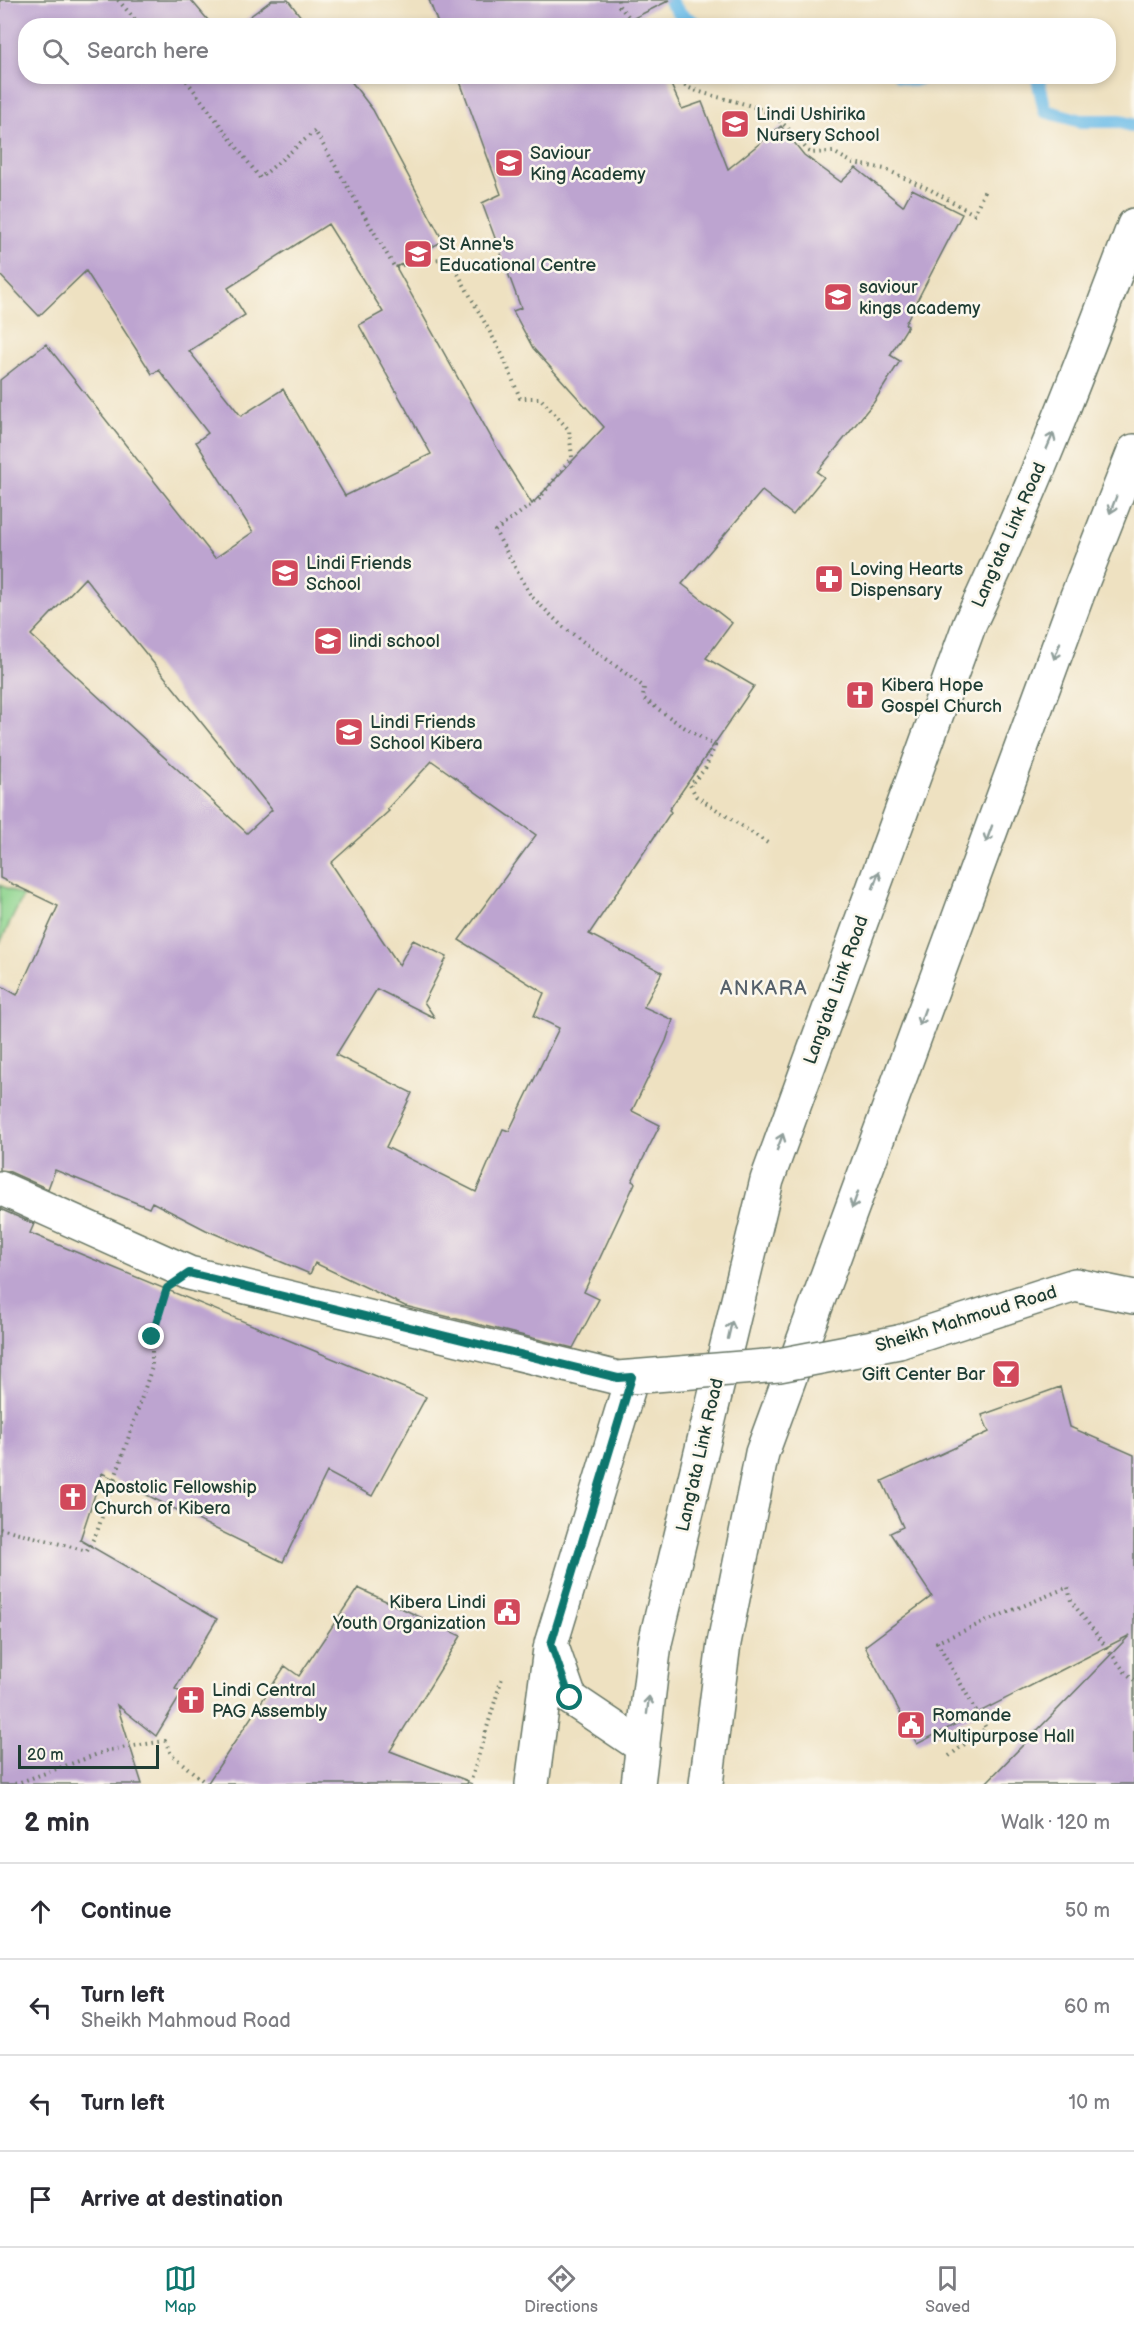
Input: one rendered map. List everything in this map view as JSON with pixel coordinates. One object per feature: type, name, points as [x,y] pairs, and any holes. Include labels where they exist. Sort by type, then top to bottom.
[{"type":"main road","name":"Lang'ata Link Road","points":[[638,1784],[656,1643],[767,1179],[970,623],[1078,376],[1134,225]]},
{"type":"main road","points":[[706,1784],[724,1643],[762,1454],[1077,596],[1134,451]]},
{"type":"main road","name":"Sheikh Mahmoud Road","points":[[0,1188],[189,1273],[625,1378],[779,1365],[899,1342],[1075,1285],[1134,1297]]},
{"type":"main road","points":[[532,1784],[551,1644],[625,1378]]},
{"type":"main road","points":[[551,1644],[570,1698],[643,1747]]},
{"type":"path","points":[[118,0],[134,18]]},
{"type":"path","points":[[618,0],[630,18]]},
{"type":"path","points":[[189,84],[260,178],[315,131],[395,268],[415,260],[450,259],[503,356],[520,398],[540,398],[569,430],[572,457],[539,499],[495,531],[525,587],[531,596],[562,626],[644,687],[643,699],[678,724],[715,746],[705,769],[690,784],[696,796],[770,844]]},
{"type":"path","points":[[682,84],[768,113],[789,128],[810,153],[833,152],[853,164],[885,169],[931,190],[974,214],[985,190]]},
{"type":"path","points":[[0,1528],[87,1551],[97,1532],[152,1366],[152,1337],[167,1288],[189,1273]]},
{"type":"path","points":[[949,1756],[986,1728],[937,1642],[1068,1587],[1071,1601],[1125,1672],[1134,1680]]},
{"type":"path","points":[[15,1784],[109,1750],[165,1741],[171,1754],[207,1784]]},
{"type":"green space","points":[[0,885],[23,896],[0,943]]},
{"type":"building","points":[[0,0],[191,0],[206,18],[18,18],[18,84],[353,84],[373,110],[443,241],[396,267],[501,455],[532,504],[604,427],[533,348],[513,311],[521,308],[482,203],[501,194],[461,84],[671,84],[682,109],[702,102],[728,169],[781,126],[804,155],[841,182],[856,168],[903,206],[912,189],[962,214],[905,324],[908,326],[890,355],[900,361],[874,402],[817,472],[824,477],[793,515],[762,491],[682,584],[732,623],[706,658],[754,686],[669,810],[671,812],[589,934],[662,972],[644,1007],[673,1020],[666,1041],[632,1111],[660,1125],[632,1181],[635,1183],[584,1292],[599,1299],[573,1348],[405,1306],[315,1263],[310,1274],[206,1230],[152,1202],[149,1208],[55,1170],[48,1189],[8,1171],[0,1170],[0,985],[17,995],[58,906],[0,878],[0,380],[46,344],[215,558],[253,532],[196,442],[208,433],[159,370],[152,374],[86,271],[39,316],[0,275]],"holes":[[[328,224],[383,312],[359,325],[431,454],[345,496],[283,389],[241,416],[189,351],[245,315],[228,288]],[[85,578],[272,810],[247,833],[31,635]],[[432,761],[536,835],[459,940],[544,993],[534,1016],[559,1028],[509,1131],[503,1129],[476,1192],[386,1147],[412,1093],[336,1055],[377,989],[435,1018],[424,1002],[447,957],[413,940],[399,965],[331,863],[389,811],[387,809]]]},
{"type":"building","points":[[272,0],[288,0],[302,18],[248,18]]},
{"type":"building","points":[[429,0],[670,0],[634,18],[436,18]]},
{"type":"building","points":[[0,1209],[34,1224],[30,1233],[426,1397],[372,1496],[327,1472],[283,1562],[102,1473],[80,1540],[217,1619],[175,1689],[182,1693],[156,1736],[117,1705],[142,1784],[0,1784]]},
{"type":"building","points":[[1060,1387],[1070,1427],[1134,1455],[1134,1784],[985,1784],[1130,1635],[917,1744],[865,1646],[932,1596],[890,1533],[903,1527],[882,1481],[989,1432],[982,1415]]},
{"type":"building","points":[[358,1588],[461,1636],[390,1751],[468,1781],[467,1784],[207,1784],[285,1666],[299,1676]]},
{"type":"waterway","points":[[669,0],[686,18]]},
{"type":"waterway","points":[[1039,84],[1045,111],[1081,121],[1118,121],[1134,126]]},
{"type":"place","name":"Lindi Ushirika Nursery School","points":[[735,124]]},
{"type":"place","name":"Saviour King Academy","points":[[509,163]]},
{"type":"place","name":"St Anne's Educational Centre","points":[[418,254]]},
{"type":"place","name":"saviour kings academy","points":[[838,297]]},
{"type":"place","name":"Lindi Friends School","points":[[285,573]]},
{"type":"place","name":"Loving Hearts Dispensary","points":[[829,579]]},
{"type":"place","name":"lindi school","points":[[328,641]]},
{"type":"place","name":"Kibera Hope Gospel Church","points":[[860,695]]},
{"type":"place","name":"Lindi Friends School Kibera","points":[[349,732]]},
{"type":"place","name":"Gift Center Bar","points":[[1006,1374]]},
{"type":"place","name":"Apostolic Fellowship Church of Kibera","points":[[73,1497]]},
{"type":"place","name":"Kibera Lindi Youth Organization","points":[[507,1612]]},
{"type":"place","name":"Lindi Central PAG Assembly","points":[[191,1700]]},
{"type":"place","name":"Romande Multipurpose Hall","points":[[911,1725]]},
{"type":"district","name":"ANKARA","points":[[764,989]]},
{"type":"route","points":[[152,1337],[167,1288],[189,1273],[618,1378],[632,1377],[551,1644],[570,1698]]}]
